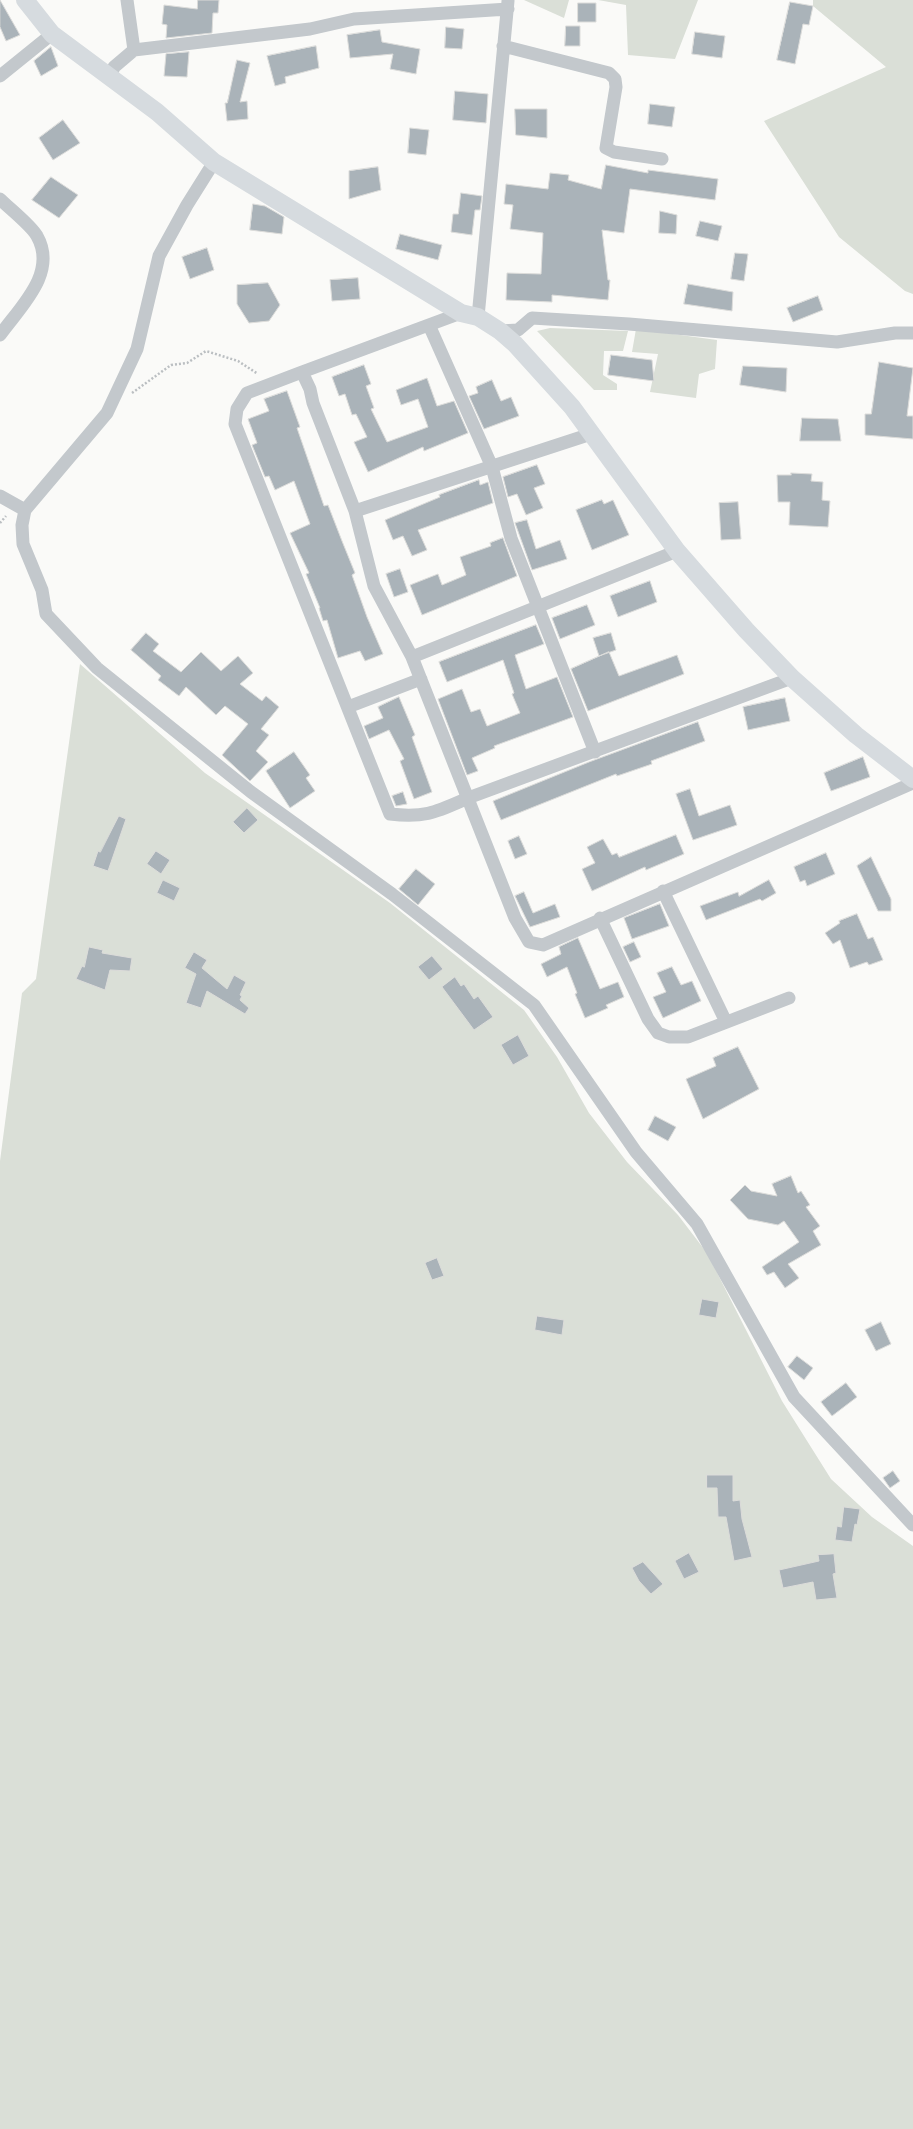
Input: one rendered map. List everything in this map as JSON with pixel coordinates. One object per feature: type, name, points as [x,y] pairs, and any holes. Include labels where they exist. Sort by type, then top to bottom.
[{"type":"street","points":[[25,0],[52,34],[157,112],[214,162],[469,315],[500,331],[515,344],[572,407],[677,550],[746,630],[792,678],[856,735],[913,779]]},
{"type":"street","points":[[127,0],[134,50]]},
{"type":"street","points":[[110,77],[114,67],[134,50],[310,29],[354,19],[508,4],[469,315]]},
{"type":"street","points":[[0,76],[52,34]]},
{"type":"street","points":[[503,46],[601,70],[611,75],[615,79],[616,87],[606,148],[614,152],[662,159]]},
{"type":"street","points":[[214,162],[159,256],[137,349],[107,413],[25,510],[22,525],[23,544],[42,590],[46,614],[97,668],[251,792],[392,894],[534,1005],[636,1152],[697,1224],[794,1397],[913,1525]]},
{"type":"street","points":[[0,200],[37,235],[43,252],[44,268],[39,281],[0,335]]},
{"type":"street","points":[[469,315],[428,325],[246,393],[237,409],[235,424],[390,814],[407,816],[430,815],[468,798],[792,678]]},
{"type":"street","points":[[500,331],[518,330],[532,318],[628,324],[837,342],[895,333],[913,332]]},
{"type":"street","points":[[428,325],[492,467],[511,538],[595,752]]},
{"type":"street","points":[[302,372],[355,511],[374,586],[412,657],[515,918],[529,942],[543,945],[600,918],[913,783]]},
{"type":"street","points":[[355,511],[591,434]]},
{"type":"street","points":[[0,496],[25,510]]},
{"type":"street","points":[[412,657],[677,550]]},
{"type":"street","points":[[348,707],[421,679]]},
{"type":"street","points":[[663,891],[726,1022]]},
{"type":"street","points":[[600,918],[648,1019],[658,1033],[669,1037],[688,1037],[789,998]]},
{"type":"path","points":[[131,394],[172,365],[187,362],[206,351],[238,361],[269,384]]},
{"type":"shaded area","points":[[524,0],[569,0],[564,18]]},
{"type":"shaded area","points":[[598,0],[698,0],[675,59],[628,55],[626,5]]},
{"type":"shaded area","points":[[813,0],[913,0],[913,294],[905,291],[839,237],[764,121],[886,67],[813,6]]},
{"type":"shaded area","points":[[550,328],[628,331],[623,351],[604,351],[603,375],[617,384],[617,390],[594,390],[537,331]]},
{"type":"shaded area","points":[[636,329],[717,340],[715,369],[699,374],[696,398],[650,392],[658,354],[632,352]]},
{"type":"shaded area","points":[[80,664],[205,773],[390,903],[524,1010],[557,1057],[589,1113],[627,1162],[678,1215],[707,1253],[782,1401],[831,1479],[872,1517],[913,1546],[913,2129],[0,2129],[0,1161],[22,993],[36,979]]},
{"type":"building","points":[[0,0],[20,35],[6,41],[0,27]]},
{"type":"building","points":[[198,0],[219,0],[218,13],[213,13],[212,33],[166,38],[167,25],[162,24],[164,5],[197,9]]},
{"type":"building","points":[[790,2],[813,6],[809,25],[803,24],[795,64],[777,60]]},
{"type":"building","points":[[578,3],[596,3],[596,22],[578,22]]},
{"type":"building","points":[[566,26],[580,26],[580,46],[565,46]]},
{"type":"building","points":[[446,27],[464,29],[462,49],[445,48]]},
{"type":"building","points":[[380,30],[382,42],[420,49],[416,74],[390,69],[393,54],[350,58],[347,35]]},
{"type":"building","points":[[695,32],[725,36],[722,58],[692,54]]},
{"type":"building","points":[[316,46],[319,68],[285,77],[286,83],[275,86],[267,56]]},
{"type":"building","points":[[51,47],[58,66],[41,76],[34,61]]},
{"type":"building","points":[[189,52],[187,77],[164,76],[166,54]]},
{"type":"building","points":[[237,60],[250,63],[240,102],[247,101],[248,119],[227,121],[225,103],[227,103]]},
{"type":"building","points":[[455,91],[488,94],[486,123],[453,120]]},
{"type":"building","points":[[650,104],[675,107],[672,127],[648,124]]},
{"type":"building","points":[[515,109],[547,109],[547,138],[516,135]]},
{"type":"building","points":[[63,120],[80,143],[53,160],[39,138]]},
{"type":"building","points":[[410,128],[429,130],[426,155],[408,153]]},
{"type":"building","points":[[606,165],[648,173],[648,170],[718,179],[715,200],[630,189],[624,233],[602,230],[608,280],[610,280],[608,300],[552,295],[552,302],[506,300],[507,273],[541,274],[543,233],[510,229],[513,205],[504,204],[506,184],[548,189],[550,173],[569,175],[568,180],[601,189]]},
{"type":"building","points":[[378,167],[381,190],[349,199],[349,171]]},
{"type":"building","points":[[51,177],[78,195],[59,218],[32,200]]},
{"type":"building","points":[[461,193],[482,196],[480,210],[475,210],[472,235],[451,232],[453,214],[458,214]]},
{"type":"building","points":[[253,204],[265,206],[284,217],[282,234],[250,230]]},
{"type":"building","points":[[660,211],[677,215],[676,234],[659,233]]},
{"type":"building","points":[[700,221],[722,226],[718,241],[696,236]]},
{"type":"building","points":[[400,234],[442,245],[438,260],[396,249]]},
{"type":"building","points":[[207,248],[214,270],[190,279],[182,257]]},
{"type":"building","points":[[735,253],[748,254],[744,281],[731,279]]},
{"type":"building","points":[[358,278],[360,299],[332,301],[330,280]]},
{"type":"building","points":[[268,283],[280,305],[269,321],[249,323],[237,304],[237,285]]},
{"type":"building","points":[[688,284],[733,292],[732,311],[684,304]]},
{"type":"building","points":[[818,296],[823,310],[793,322],[787,308]]},
{"type":"building","points":[[611,355],[652,360],[654,381],[608,375]]},
{"type":"building","points":[[879,362],[913,368],[907,416],[913,416],[913,439],[865,435],[865,414],[871,414]]},
{"type":"building","points":[[364,365],[371,384],[366,386],[374,408],[371,409],[387,442],[428,427],[418,399],[401,405],[396,390],[427,378],[437,406],[454,401],[468,433],[424,451],[423,447],[368,472],[354,442],[367,437],[356,414],[352,415],[345,394],[339,396],[332,377]]},
{"type":"building","points":[[743,366],[787,368],[786,392],[740,385]]},
{"type":"building","points":[[492,380],[501,401],[511,397],[519,416],[484,429],[469,396],[478,393],[476,387]]},
{"type":"building","points":[[287,391],[300,427],[297,428],[324,506],[328,505],[355,573],[352,575],[367,617],[383,654],[365,661],[360,651],[338,658],[327,620],[323,621],[320,608],[306,574],[309,573],[290,533],[310,524],[294,481],[275,490],[269,476],[265,477],[252,445],[257,443],[248,419],[269,411],[264,399]]},
{"type":"building","points":[[802,418],[838,419],[841,441],[800,441]]},
{"type":"building","points":[[537,465],[545,484],[534,488],[543,508],[526,515],[517,494],[508,497],[503,477]]},
{"type":"building","points":[[791,473],[812,474],[811,481],[823,482],[822,500],[830,501],[828,527],[789,525],[790,502],[778,502],[777,475],[791,475]]},
{"type":"building","points":[[479,480],[480,485],[488,482],[493,503],[418,530],[427,550],[412,556],[403,536],[393,540],[385,520],[440,497],[439,495]]},
{"type":"building","points":[[602,500],[604,504],[613,500],[629,535],[592,550],[576,510]]},
{"type":"building","points":[[738,502],[741,539],[721,540],[719,503]]},
{"type":"building","points":[[527,520],[536,549],[560,540],[567,559],[532,570],[515,523]]},
{"type":"building","points":[[503,538],[517,576],[422,615],[410,585],[438,574],[442,585],[466,575],[460,557],[491,546],[490,543]]},
{"type":"building","points":[[400,569],[408,592],[394,597],[386,574]]},
{"type":"building","points":[[650,581],[657,602],[618,617],[610,596]]},
{"type":"building","points":[[587,605],[595,625],[560,639],[552,618]]},
{"type":"building","points":[[536,625],[544,644],[515,655],[526,689],[557,677],[573,717],[494,746],[495,748],[472,758],[478,771],[467,775],[438,699],[462,689],[471,712],[480,709],[487,726],[520,713],[512,694],[514,693],[503,660],[447,682],[439,662]]},
{"type":"building","points":[[146,633],[159,644],[153,651],[181,672],[201,652],[221,671],[238,656],[253,673],[240,684],[262,701],[266,696],[279,707],[261,729],[269,735],[256,751],[268,762],[250,781],[222,755],[248,724],[225,706],[216,715],[186,687],[179,696],[158,680],[161,676],[131,650]]},
{"type":"building","points":[[611,633],[616,650],[599,656],[593,638]]},
{"type":"building","points":[[609,652],[619,676],[677,655],[684,674],[588,711],[571,669]]},
{"type":"building","points":[[399,697],[415,735],[412,737],[432,792],[414,799],[400,761],[404,759],[389,730],[369,739],[364,726],[383,718],[378,707]]},
{"type":"building","points":[[785,698],[790,721],[748,730],[743,707]]},
{"type":"building","points":[[698,722],[705,741],[651,761],[652,764],[617,776],[616,774],[501,820],[493,801],[589,762]]},
{"type":"building","points":[[294,752],[310,775],[306,778],[315,791],[290,808],[266,771]]},
{"type":"building","points":[[863,757],[870,777],[831,791],[824,773]]},
{"type":"building","points":[[690,789],[699,816],[730,805],[737,825],[693,840],[676,794]]},
{"type":"building","points":[[403,792],[407,804],[396,806],[392,796]]},
{"type":"building","points":[[247,808],[258,820],[244,833],[233,822]]},
{"type":"building","points":[[119,816],[126,819],[108,871],[93,866],[98,851],[100,852]]},
{"type":"building","points":[[676,835],[684,854],[646,870],[645,867],[592,891],[582,869],[595,863],[587,847],[603,839],[612,855],[617,853],[619,857]]},
{"type":"building","points":[[519,836],[527,854],[515,859],[508,841]]},
{"type":"building","points":[[156,851],[170,860],[161,874],[147,864]]},
{"type":"building","points":[[826,853],[835,874],[807,886],[805,880],[800,882],[794,867]]},
{"type":"building","points":[[871,857],[891,899],[891,911],[878,911],[857,866]]},
{"type":"building","points":[[416,869],[435,884],[418,905],[399,889]]},
{"type":"building","points":[[163,880],[180,888],[174,901],[157,893]]},
{"type":"building","points":[[769,880],[776,893],[762,901],[760,899],[706,920],[700,906],[738,892],[739,896]]},
{"type":"building","points":[[524,892],[533,913],[555,904],[560,917],[530,927],[515,896]]},
{"type":"building","points":[[660,904],[669,926],[632,939],[624,918]]},
{"type":"building","points":[[857,914],[868,939],[873,937],[883,960],[869,965],[867,962],[850,968],[840,940],[833,944],[825,933],[840,923],[839,921]]},
{"type":"building","points":[[578,938],[600,989],[618,982],[624,997],[606,1005],[608,1008],[585,1018],[575,994],[577,993],[567,967],[547,977],[541,964],[561,954],[559,947]]},
{"type":"building","points":[[634,942],[641,957],[630,962],[623,947]]},
{"type":"building","points":[[89,947],[103,950],[102,953],[132,958],[130,971],[110,970],[105,990],[76,979],[82,966],[84,967]]},
{"type":"building","points":[[194,952],[207,960],[202,968],[227,989],[234,975],[246,982],[240,995],[242,996],[240,1000],[249,1008],[245,1014],[207,991],[201,1008],[186,1003],[196,974],[185,968]]},
{"type":"building","points":[[432,956],[443,969],[429,980],[418,967]]},
{"type":"building","points":[[672,967],[681,985],[692,981],[701,1001],[663,1018],[653,997],[666,992],[657,973]]},
{"type":"building","points":[[455,977],[461,986],[464,984],[474,999],[478,996],[493,1017],[474,1030],[442,987]]},
{"type":"building","points":[[518,1035],[529,1056],[513,1065],[501,1045]]},
{"type":"building","points":[[738,1047],[759,1089],[703,1119],[686,1079],[716,1066],[713,1058]]},
{"type":"building","points":[[655,1116],[676,1127],[668,1141],[648,1130]]},
{"type":"building","points":[[791,1176],[798,1193],[801,1191],[810,1205],[806,1207],[820,1226],[813,1231],[821,1245],[788,1264],[799,1278],[785,1288],[774,1272],[767,1275],[762,1267],[799,1242],[784,1221],[778,1225],[748,1219],[730,1200],[745,1185],[751,1191],[777,1196],[772,1184]]},
{"type":"building","points":[[437,1258],[444,1276],[432,1280],[425,1263]]},
{"type":"building","points":[[702,1299],[719,1302],[716,1318],[699,1315]]},
{"type":"building","points":[[537,1316],[564,1320],[562,1335],[535,1330]]},
{"type":"building","points":[[881,1322],[891,1344],[876,1351],[865,1330]]},
{"type":"building","points":[[797,1356],[813,1368],[804,1380],[788,1367]]},
{"type":"building","points":[[846,1383],[857,1397],[832,1416],[821,1402]]},
{"type":"building","points":[[893,1471],[900,1481],[890,1488],[883,1478]]},
{"type":"building","points":[[707,1475],[733,1475],[733,1501],[740,1500],[742,1519],[752,1557],[734,1561],[726,1517],[718,1517],[717,1488],[707,1488]]},
{"type":"building","points":[[844,1507],[860,1509],[857,1525],[855,1524],[852,1542],[835,1540],[837,1526],[841,1527]]},
{"type":"building","points":[[689,1553],[699,1572],[684,1579],[675,1561]]},
{"type":"building","points":[[834,1554],[836,1573],[833,1574],[837,1598],[816,1600],[813,1582],[783,1588],[779,1570],[819,1561],[818,1555]]},
{"type":"building","points":[[643,1562],[663,1584],[651,1594],[639,1581],[632,1568]]}]
